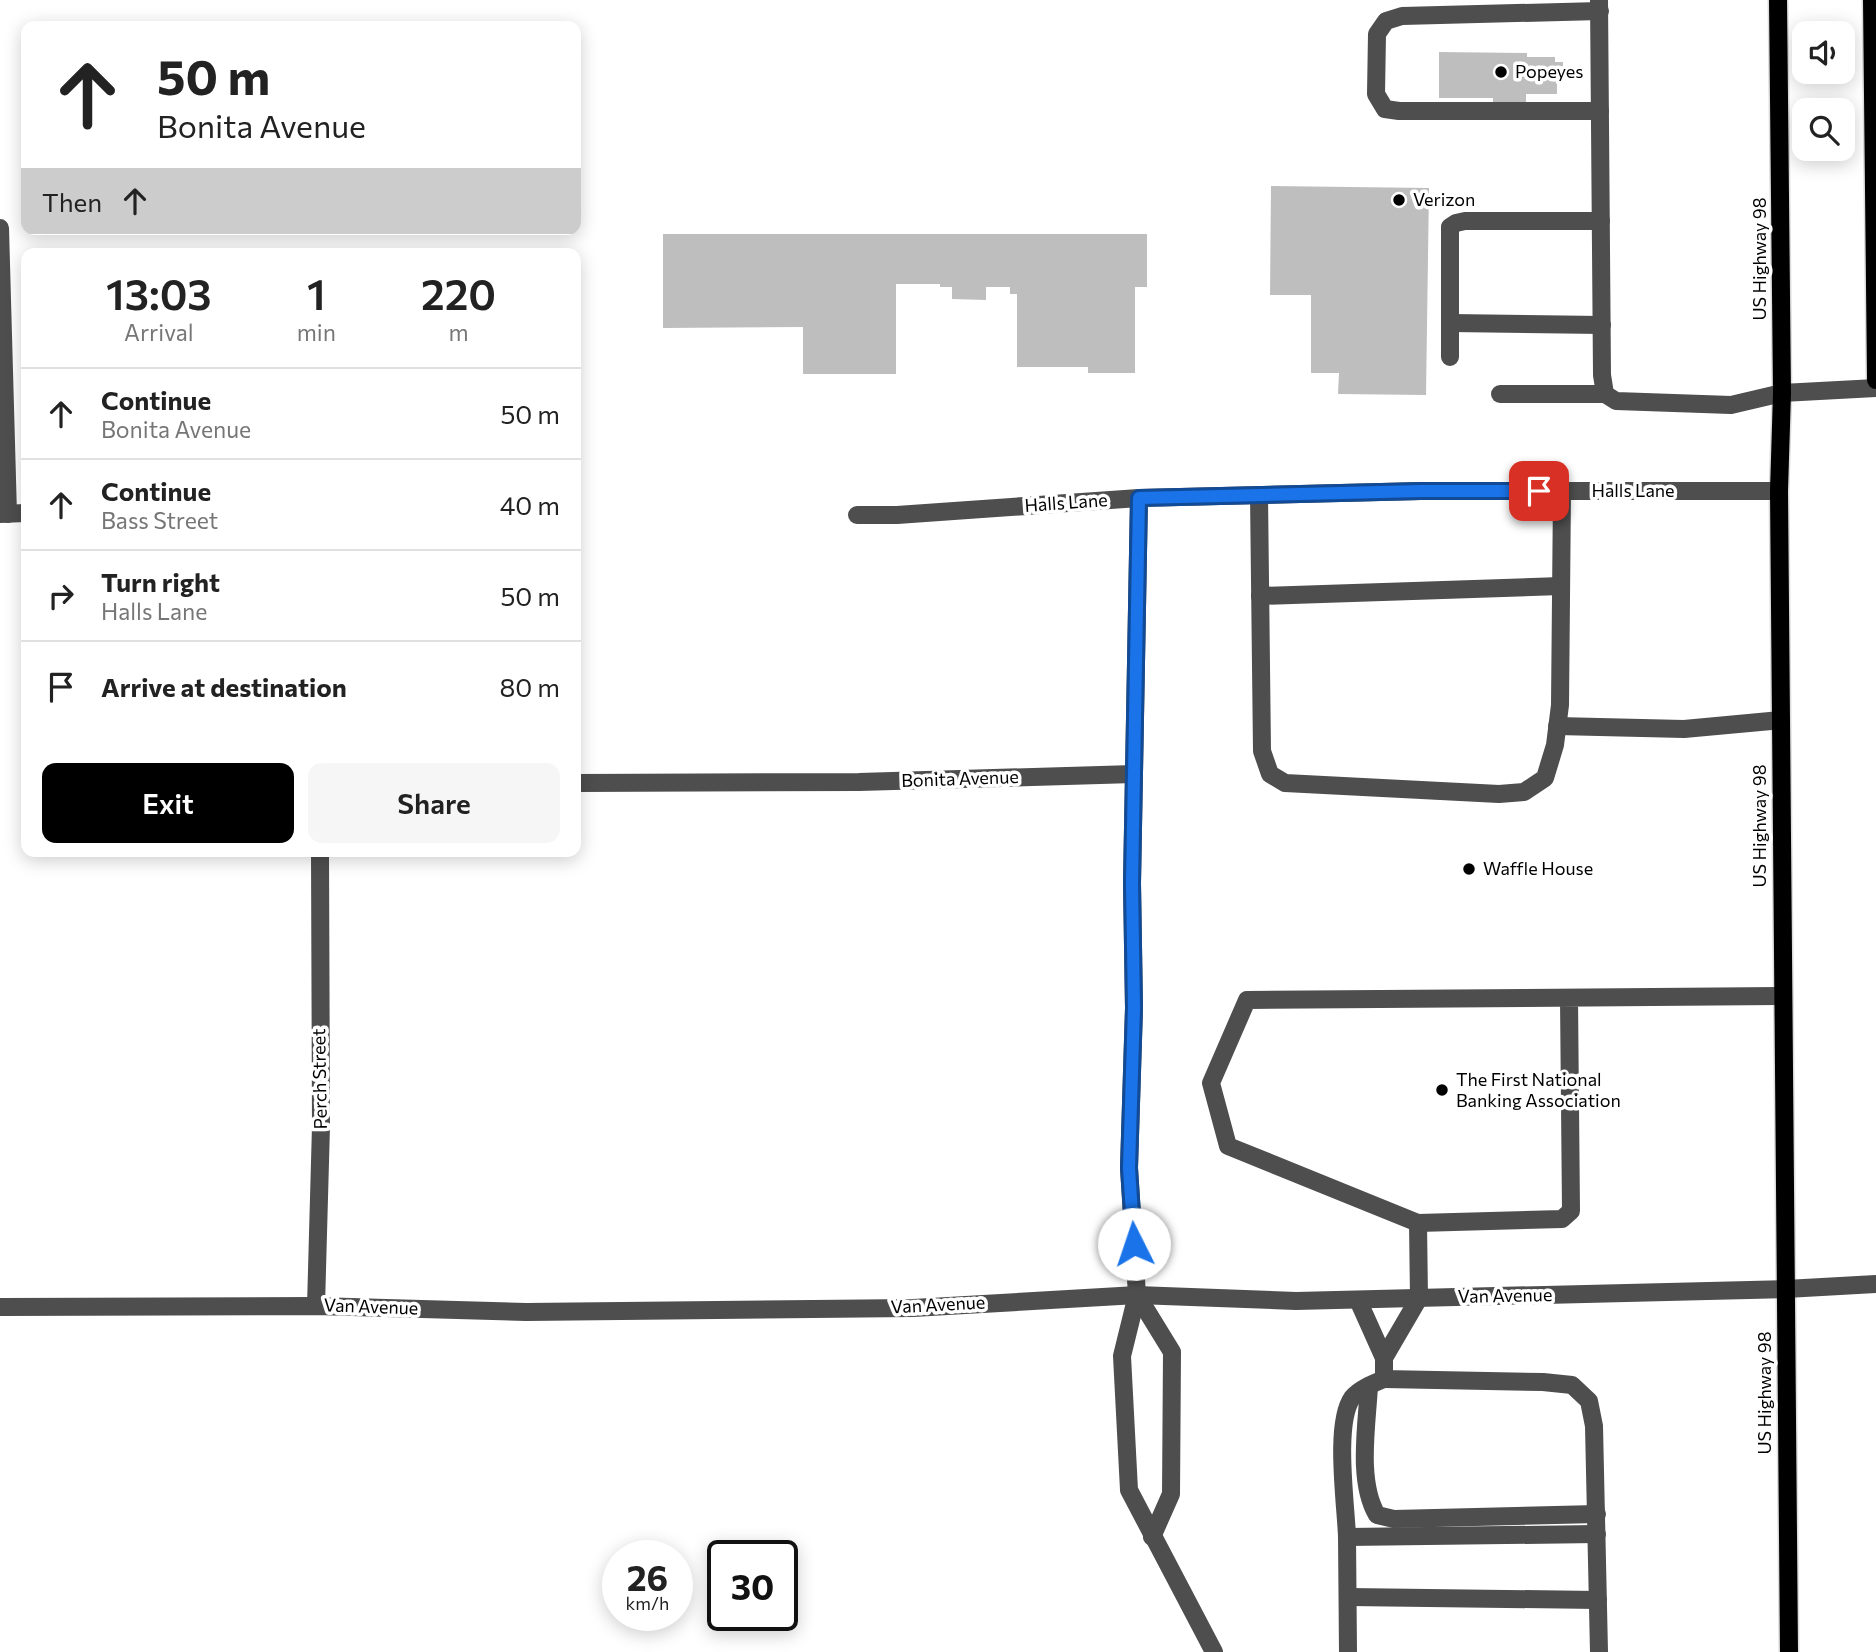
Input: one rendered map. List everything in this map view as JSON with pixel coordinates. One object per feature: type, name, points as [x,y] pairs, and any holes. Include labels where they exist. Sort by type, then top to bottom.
[{"type":"main road","name":"US Highway 98","points":[[1778,0],[1782,393],[1779,491],[1789,1652]]},
{"type":"main road","points":[[1872,0],[1876,380]]},
{"type":"street","points":[[1600,111],[1399,111],[1385,108],[1376,94],[1377,34],[1386,22],[1402,16],[1600,6],[1602,325],[1605,394]]},
{"type":"street","points":[[1450,357],[1450,227],[1456,223],[1601,221]]},
{"type":"street","points":[[0,229],[11,514]]},
{"type":"street","points":[[1450,323],[1602,325]]},
{"type":"street","points":[[1500,394],[1605,394],[1616,401],[1731,405],[1782,393],[1876,388]]},
{"type":"street","name":"Halls Lane","points":[[856,515],[897,515],[1139,498],[1421,491],[1779,491]]},
{"type":"street","points":[[1259,495],[1262,751],[1270,774],[1285,783],[1499,794],[1524,792],[1545,778],[1555,745],[1560,705],[1562,491]]},
{"type":"street","points":[[1139,498],[1132,883],[1134,984],[1129,1168],[1137,1294],[1122,1356],[1128,1477],[1129,1490],[1214,1652]]},
{"type":"street","points":[[1260,596],[1561,586]]},
{"type":"street","points":[[1557,726],[1684,729],[1781,720]]},
{"type":"street","name":"Bonita Avenue","points":[[581,783],[859,782],[1134,774]]},
{"type":"street","name":"Perch Street","points":[[316,1306],[321,1126],[320,857]]},
{"type":"street","points":[[1569,998],[1571,1211],[1562,1219],[1418,1223],[1228,1146],[1211,1083],[1247,1000],[1783,996]]},
{"type":"street","points":[[1418,1223],[1419,1298],[1384,1358],[1377,1382],[1365,1480],[1369,1502],[1377,1515],[1394,1519],[1597,1514]]},
{"type":"street","name":"Van Avenue","points":[[0,1307],[316,1306],[526,1312],[913,1308],[1137,1294],[1296,1301],[1786,1289],[1876,1284]]},
{"type":"street","points":[[1137,1294],[1172,1352],[1171,1494],[1153,1536]]},
{"type":"street","points":[[1358,1300],[1384,1358]]},
{"type":"street","points":[[1348,1652],[1349,1597],[1342,1430],[1352,1398],[1377,1382],[1543,1382],[1572,1385],[1589,1401],[1594,1426],[1599,1652]]},
{"type":"street","points":[[1347,1537],[1597,1534]]},
{"type":"street","points":[[1349,1597],[1598,1601]]},
{"type":"street","points":[[1348,1630],[1363,1652]]},
{"type":"building","name":"Popeyes","points":[[1439,52],[1527,53],[1527,57],[1555,57],[1555,62],[1563,62],[1563,82],[1557,82],[1557,94],[1526,94],[1526,105],[1493,105],[1493,98],[1439,98]]},
{"type":"building","points":[[1271,186],[1429,188],[1426,395],[1338,394],[1339,373],[1311,373],[1311,295],[1270,295]]},
{"type":"building","points":[[663,234],[1147,234],[1147,287],[1135,287],[1135,373],[1088,373],[1088,367],[1017,367],[1017,294],[1010,294],[1010,287],[986,287],[986,300],[952,299],[952,287],[940,287],[940,284],[896,284],[896,374],[803,374],[803,327],[663,328]]},
{"type":"place","name":"Popeyes","points":[[1501,72]]},
{"type":"place","name":"Verizon","points":[[1399,200]]},
{"type":"place","name":"Waffle House","points":[[1469,869]]},
{"type":"place","name":"The First National Banking Association","points":[[1442,1090]]},
{"type":"route","points":[[1134,1244],[1129,1168],[1134,1008],[1132,883],[1139,498],[1539,491]]}]
